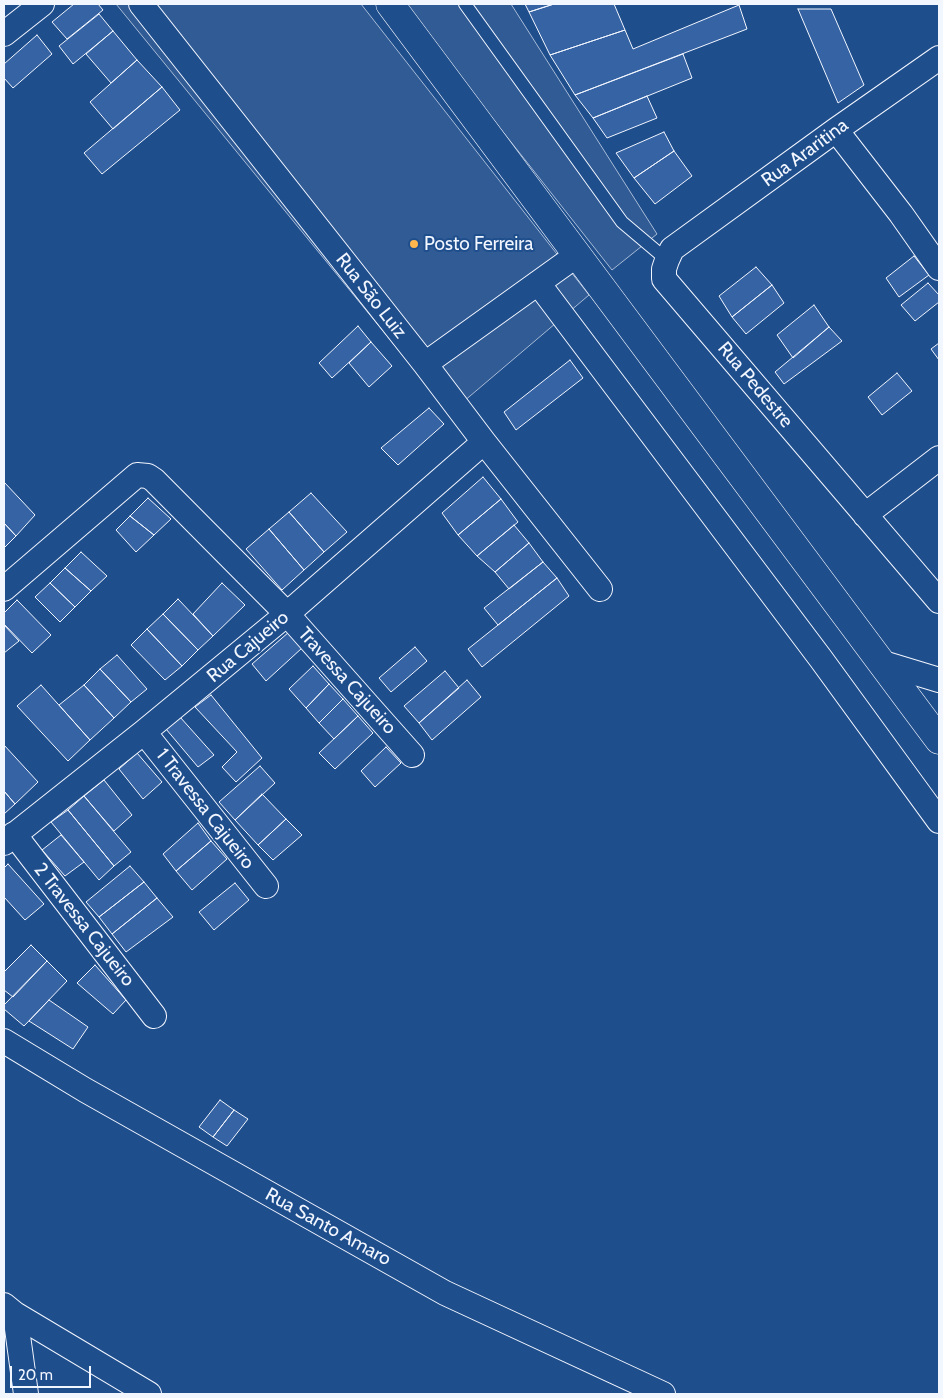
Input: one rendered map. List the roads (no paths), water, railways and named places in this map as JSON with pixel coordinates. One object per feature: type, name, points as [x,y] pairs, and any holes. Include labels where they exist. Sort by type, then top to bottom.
[{"type":"highway","points":[[390,4],[939,740]]},
{"type":"street","points":[[4,34],[42,4]]},
{"type":"street","name":"Rua São Luiz","points":[[141,4],[600,589]]},
{"type":"street","name":"Rua Araritina","points":[[669,255],[836,130],[939,58]]},
{"type":"street","points":[[836,130],[901,214],[939,268]]},
{"type":"street","name":"Rua Pedestre","points":[[669,255],[664,269],[664,279],[939,601]]},
{"type":"street","points":[[425,364],[577,256]]},
{"type":"street","points":[[538,283],[815,651],[939,821]]},
{"type":"street","name":"Rua Cajueiro","points":[[9,838],[144,732],[287,614],[484,442]]},
{"type":"street","points":[[865,515],[939,458]]},
{"type":"street","name":"Travessa Cajueiro","points":[[4,589],[137,475],[148,476],[287,614],[412,755]]},
{"type":"street","points":[[883,663],[939,680]]},
{"type":"street","name":"1 Travessa Cajueiro","points":[[144,732],[266,886]]},
{"type":"street","name":"2 Travessa Cajueiro","points":[[9,838],[154,1016]]},
{"type":"street","name":"Rua Santo Amaro","points":[[4,1041],[85,1090],[445,1293],[663,1394]]},
{"type":"street","points":[[9,1310],[26,1394]]},
{"type":"street","points":[[9,1310],[149,1394]]},
{"type":"lane","points":[[466,4],[622,222],[669,255]]},
{"type":"place","name":"Posto Ferreira","points":[[414,244]]}]
